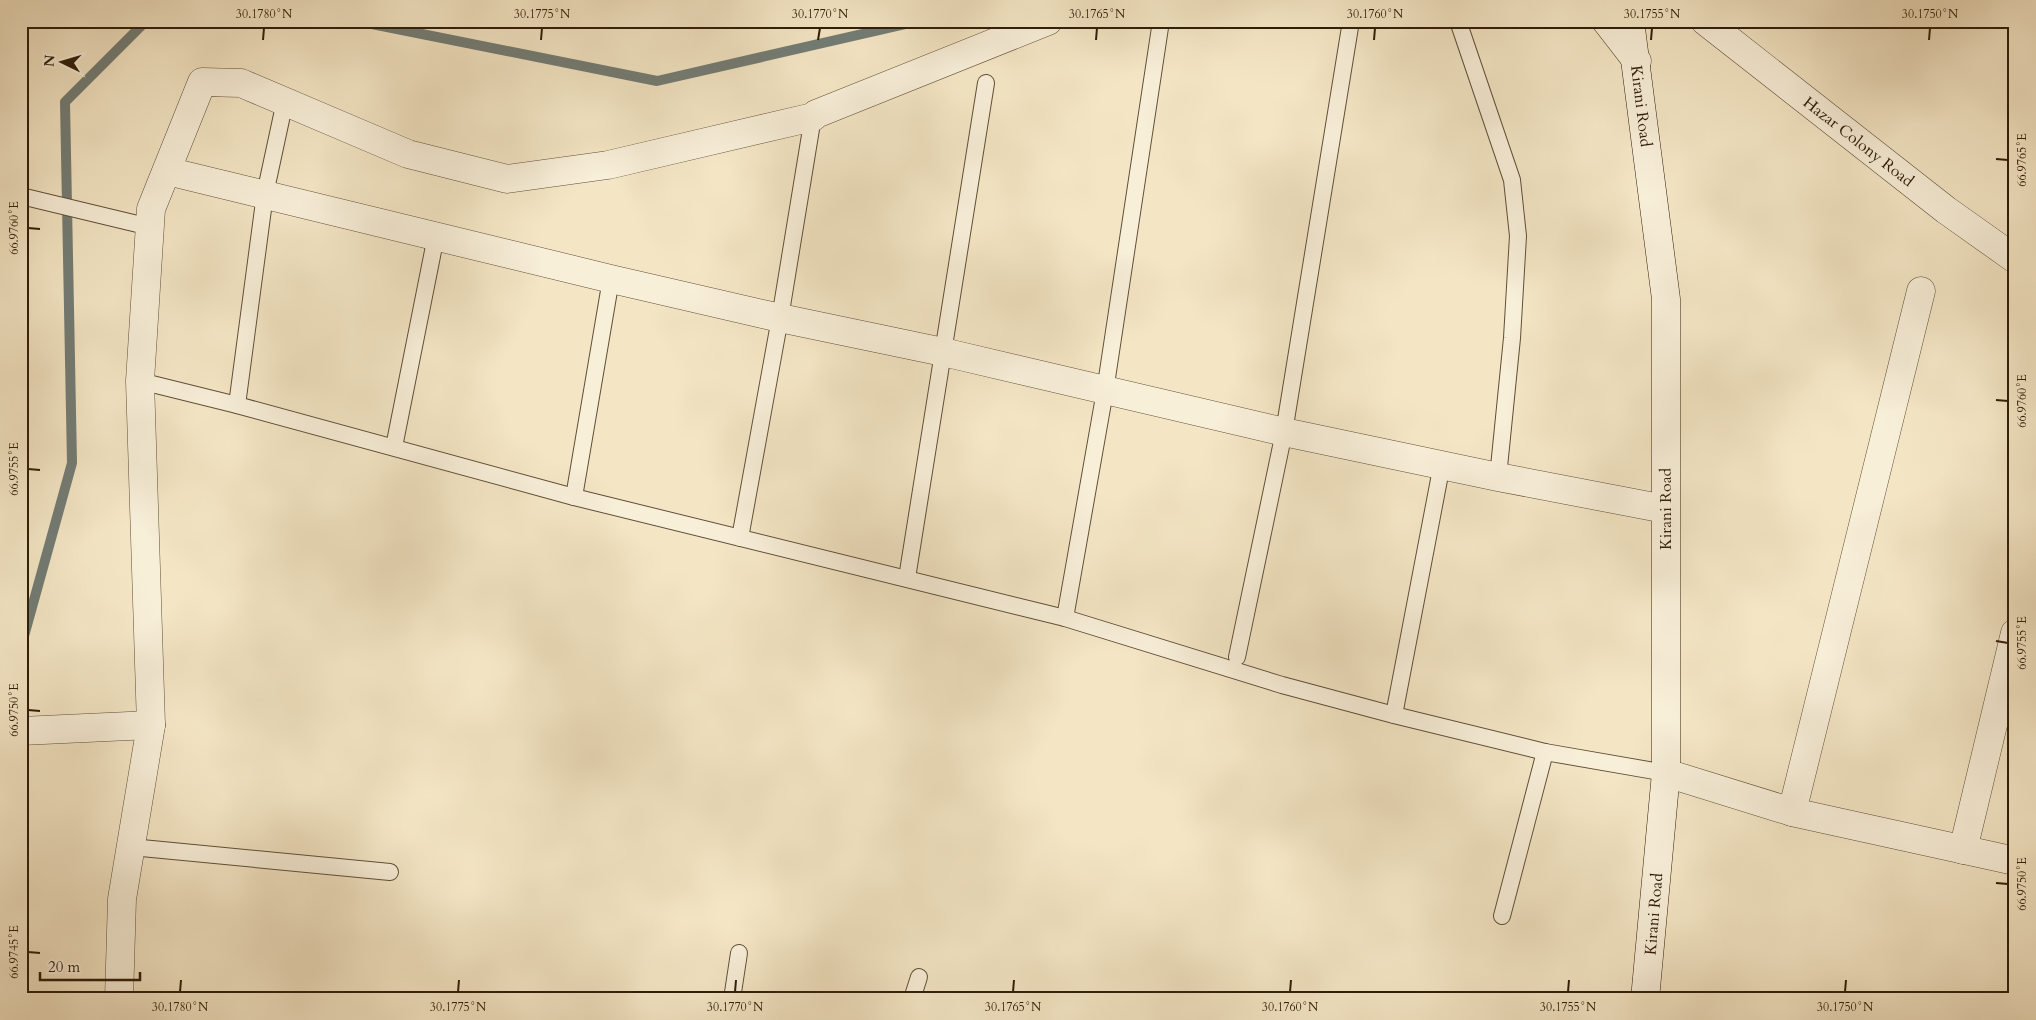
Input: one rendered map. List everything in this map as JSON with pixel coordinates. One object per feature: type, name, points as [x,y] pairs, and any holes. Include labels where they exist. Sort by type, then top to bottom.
[{"type":"street","points":[[119,999],[122,900],[151,725],[140,381],[151,209],[202,82],[241,83],[408,154],[506,179],[608,165],[813,117],[816,114],[1048,21]]},
{"type":"street","points":[[1606,21],[1636,61]]},
{"type":"street","name":"Kirani Road","points":[[1630,21],[1666,300],[1666,773],[1645,999]]},
{"type":"street","name":"Hazar Colony Road","points":[[1705,21],[1946,210],[2015,259]]},
{"type":"street","points":[[167,171],[611,279],[780,318],[943,352],[1284,432],[1498,477],[1665,509]]},
{"type":"street","points":[[1792,812],[1921,291]]},
{"type":"street","points":[[1963,850],[2015,633]]},
{"type":"street","points":[[21,731],[151,725]]},
{"type":"street","points":[[1666,773],[1792,812],[2015,861]]},
{"type":"lane","points":[[1065,618],[1105,391],[1161,21]]},
{"type":"lane","points":[[1238,656],[1284,432],[1351,21]]},
{"type":"lane","points":[[1458,21],[1512,180],[1518,236],[1512,338],[1498,477]]},
{"type":"lane","points":[[907,578],[986,83]]},
{"type":"lane","points":[[237,404],[265,194],[285,101]]},
{"type":"lane","points":[[740,538],[780,318],[813,117]]},
{"type":"lane","points":[[22,196],[150,227]]},
{"type":"lane","points":[[394,447],[436,236]]},
{"type":"lane","points":[[574,497],[611,279]]},
{"type":"lane","points":[[140,381],[237,404],[574,497],[1065,618],[1282,685],[1394,715],[1545,752],[1666,773]]},
{"type":"lane","points":[[1394,715],[1442,464]]},
{"type":"lane","points":[[1502,916],[1545,752]]},
{"type":"lane","points":[[131,847],[390,872]]},
{"type":"lane","points":[[732,999],[739,952]]},
{"type":"lane","points":[[912,999],[919,977]]},
{"type":"waterway","points":[[21,647],[72,463],[65,102],[146,21]]},
{"type":"waterway","points":[[357,21],[657,81],[919,21]]}]
